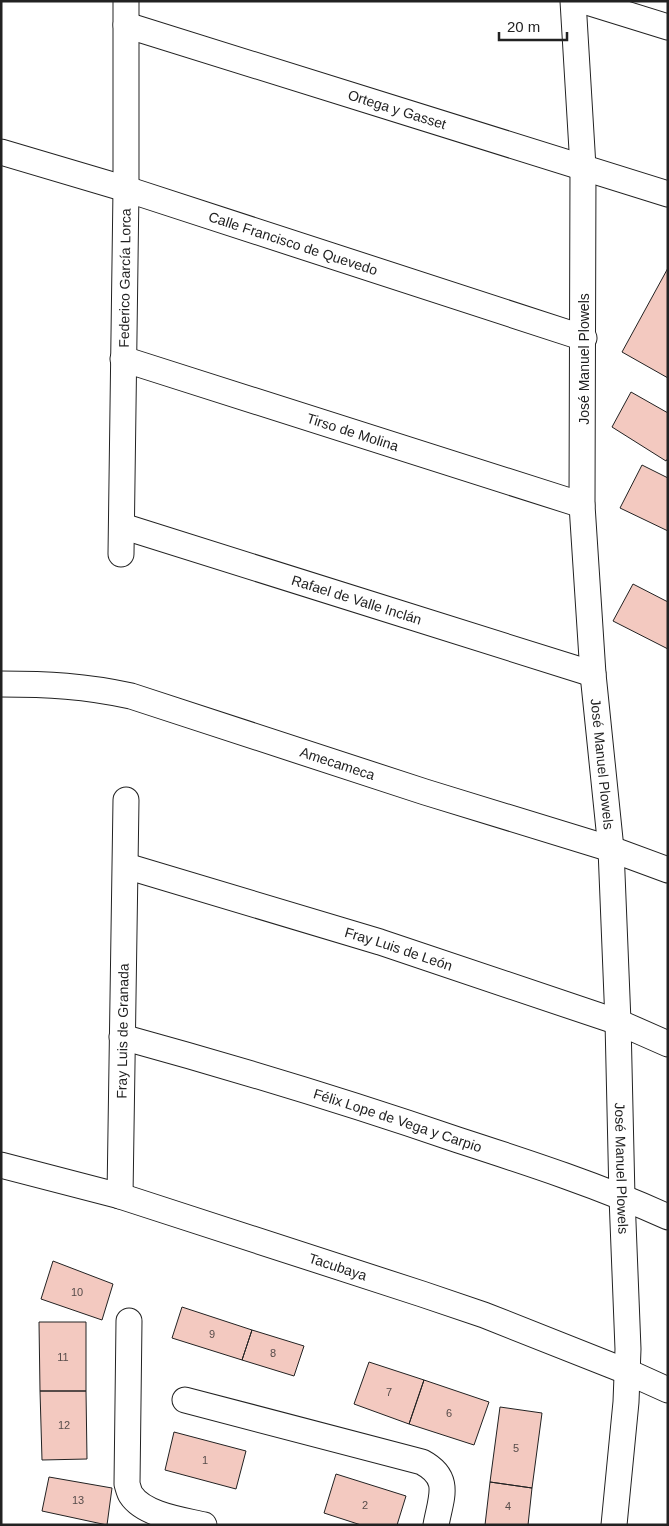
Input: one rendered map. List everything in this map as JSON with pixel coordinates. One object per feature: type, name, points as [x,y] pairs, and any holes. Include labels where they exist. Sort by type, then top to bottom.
[{"type":"street","name":"José Manuel Plowels","points":[[573,1],[584,167],[582,505],[593,674],[611,849],[628,1372],[614,1525]]},
{"type":"street","points":[[584,1],[668,27]]},
{"type":"street","name":"Ortega y Gasset","points":[[126,13],[668,194]]},
{"type":"street","name":"Federico García Lorca","points":[[122,554],[126,13]]},
{"type":"street","name":"Calle Francisco de Quevedo","points":[[1,152],[126,189],[584,338]]},
{"type":"street","name":"Tirso de Molina","points":[[124,359],[582,505]]},
{"type":"street","name":"Rafael de Valle Inclán","points":[[122,526],[593,674]]},
{"type":"street","name":"Amecameca","points":[[1,684],[50,684],[93,688],[131,696],[611,849],[668,870]]},
{"type":"street","name":"Fray Luis de Granada","points":[[120,1196],[126,800]]},
{"type":"street","name":"Fray Luis de León","points":[[126,866],[380,942],[618,1022],[668,1044]]},
{"type":"street","name":"Félix Lope de Vega y Carpio","points":[[122,1037],[235,1068],[425,1129],[561,1174],[668,1217]]},
{"type":"street","name":"Tacubaya","points":[[1,1164],[120,1196],[475,1312],[628,1372],[668,1390]]},
{"type":"street","points":[[129,1322],[127,1484],[132,1496],[144,1507],[158,1513],[204,1525]]},
{"type":"street","points":[[185,1400],[422,1462],[432,1467],[440,1476],[442,1487],[436,1525]]},
{"type":"building","points":[[668,268],[668,378],[622,352]]},
{"type":"building","points":[[631,392],[668,413],[668,458],[666,461],[612,427]]},
{"type":"building","points":[[642,465],[668,478],[668,531],[620,508]]},
{"type":"building","points":[[633,584],[668,602],[668,649],[613,621]]},
{"type":"building","points":[[53,1261],[113,1284],[102,1320],[41,1299]]},
{"type":"building","points":[[182,1307],[252,1330],[242,1360],[172,1338]]},
{"type":"building","points":[[39,1322],[86,1322],[86,1391],[40,1391]]},
{"type":"building","points":[[252,1330],[304,1346],[294,1376],[242,1360]]},
{"type":"building","points":[[369,1362],[424,1380],[409,1424],[354,1404]]},
{"type":"building","points":[[424,1380],[489,1402],[474,1445],[409,1424]]},
{"type":"building","points":[[40,1391],[86,1391],[87,1459],[42,1460]]},
{"type":"building","points":[[500,1407],[542,1413],[532,1488],[490,1482]]},
{"type":"building","points":[[174,1432],[246,1451],[236,1489],[165,1470]]},
{"type":"building","points":[[336,1474],[406,1496],[397,1525],[361,1525],[324,1513]]},
{"type":"building","points":[[49,1477],[112,1488],[107,1525],[42,1511]]},
{"type":"building","points":[[490,1482],[532,1488],[528,1525],[485,1525]]}]
